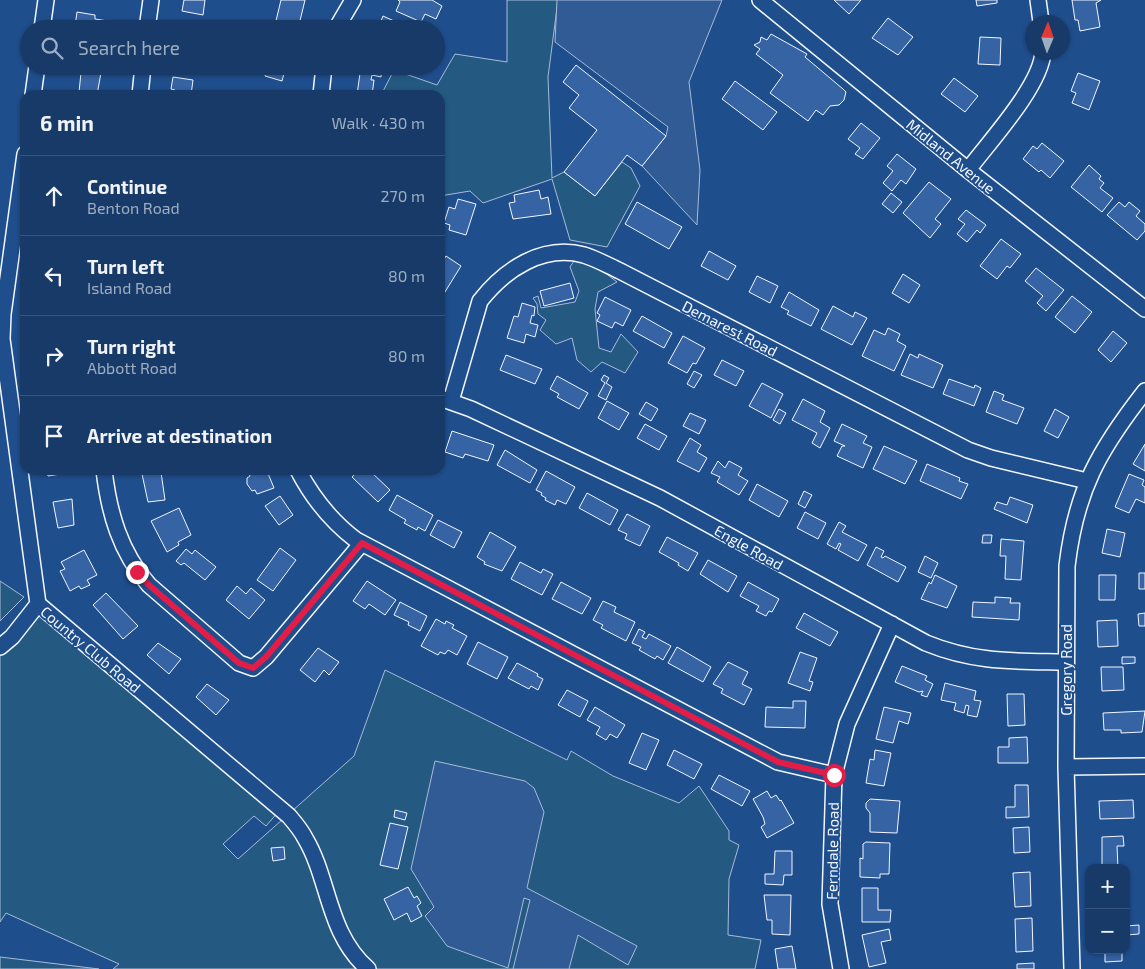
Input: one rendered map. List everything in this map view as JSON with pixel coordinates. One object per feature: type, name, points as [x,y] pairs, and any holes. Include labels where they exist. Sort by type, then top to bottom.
[{"type":"street","points":[[43,20],[46,0]]},
{"type":"street","points":[[149,20],[152,0]]},
{"type":"street","points":[[341,20],[353,0]]},
{"type":"street","name":"Midland Avenue","points":[[760,0],[968,170],[1145,309]]},
{"type":"street","points":[[1038,0],[1040,15]]},
{"type":"street","points":[[968,170],[1030,88],[1038,73],[1041,60]]},
{"type":"street","points":[[34,90],[36,75]]},
{"type":"street","points":[[141,90],[143,75]]},
{"type":"street","points":[[321,90],[323,75]]},
{"type":"street","name":"Country Club Road","points":[[20,190],[3,314],[2,338],[20,471]]},
{"type":"street","name":"Demarest Road","points":[[446,400],[480,301],[488,290],[522,263],[538,256],[569,252],[586,256],[620,271],[968,450],[991,458],[1086,481]]},
{"type":"street","name":"Gregory Road","points":[[1072,969],[1066,767],[1069,548],[1076,511],[1086,481],[1114,431],[1145,391]]},
{"type":"street","name":"Engle Road","points":[[446,400],[660,498],[926,643],[949,652],[974,658],[1066,662]]},
{"type":"street","name":"Country Club Road","points":[[21,475],[38,604],[289,816],[306,838],[327,899],[343,937],[358,960],[368,969]]},
{"type":"street","points":[[105,475],[117,532],[137,572],[149,585],[239,663],[253,668],[266,657],[362,543]]},
{"type":"street","points":[[301,475],[322,508],[343,530],[362,543],[778,762],[834,775]]},
{"type":"street","points":[[0,647],[12,637],[38,604]]},
{"type":"street","name":"Ferndale Road","points":[[841,969],[830,904],[834,775],[847,724],[856,698],[892,624]]},
{"type":"street","points":[[1066,767],[1145,766]]},
{"type":"shaded area","points":[[507,0],[558,0],[548,77],[552,178],[564,172],[595,196],[622,162],[631,168],[640,186],[607,247],[570,240],[552,179],[483,203],[470,191],[445,195],[445,90],[384,90],[391,75],[408,75],[437,85],[443,75],[445,75],[445,71],[455,54],[507,62]]},
{"type":"shaded area","points":[[557,0],[722,0],[689,82],[700,170],[697,225],[642,166],[666,136],[668,127],[555,42]]},
{"type":"shaded area","points":[[576,258],[600,269],[617,282],[598,292],[595,309],[599,348],[611,352],[621,334],[638,352],[625,373],[602,362],[591,372],[577,360],[572,338],[556,344],[540,330],[546,320],[538,314],[537,304],[533,298],[538,296],[541,308],[575,302],[579,291],[570,267]]},
{"type":"shaded area","points":[[0,581],[24,597],[0,621]]},
{"type":"shaded area","points":[[38,604],[279,811],[266,826],[254,816],[223,844],[238,859],[354,756],[385,670],[567,760],[571,751],[613,776],[679,803],[699,786],[729,831],[729,840],[739,845],[729,879],[728,935],[761,940],[755,969],[113,969],[119,964],[6,913],[0,922],[0,647]]},
{"type":"shaded area","points":[[435,761],[525,781],[534,788],[544,812],[527,888],[637,946],[628,965],[578,935],[569,969],[513,969],[530,900],[524,898],[508,968],[447,946],[425,916],[434,907],[411,869]]},
{"type":"shaded area","points":[[0,957],[99,969],[0,969]]},
{"type":"building","points":[[184,0],[205,0],[203,15],[182,11]]},
{"type":"building","points":[[281,0],[305,0],[300,20],[276,20]]},
{"type":"building","points":[[398,0],[432,0],[442,6],[436,19],[425,14],[422,20],[416,20],[396,11],[400,2]]},
{"type":"building","points":[[834,0],[861,0],[849,14]]},
{"type":"building","points":[[976,0],[997,0],[997,3],[977,6]]},
{"type":"building","points":[[1072,0],[1101,0],[1096,3],[1100,27],[1080,31],[1078,20],[1075,20]]},
{"type":"building","points":[[77,12],[95,15],[95,19],[102,20],[76,20]]},
{"type":"building","points":[[383,16],[392,20],[381,20]]},
{"type":"building","points":[[888,18],[913,37],[898,55],[872,38]]},
{"type":"building","points":[[771,34],[807,54],[805,57],[846,92],[844,100],[839,105],[830,106],[823,115],[816,110],[808,121],[770,93],[783,75],[756,54],[760,49],[754,45],[760,42],[761,37],[767,40]]},
{"type":"building","points":[[980,37],[1001,38],[1000,65],[978,64]]},
{"type":"building","points":[[576,65],[666,136],[642,166],[627,155],[595,196],[564,172],[597,130],[569,108],[579,95],[563,82]]},
{"type":"building","points":[[1078,73],[1100,81],[1089,110],[1072,103],[1076,93],[1071,91]]},
{"type":"building","points":[[81,75],[101,75],[98,90],[79,90]]},
{"type":"building","points":[[265,75],[284,75],[282,81]]},
{"type":"building","points":[[360,75],[372,75],[371,80],[374,80],[373,90],[358,90]]},
{"type":"building","points":[[173,77],[193,80],[192,90],[171,89]]},
{"type":"building","points":[[954,78],[978,96],[965,112],[941,94]]},
{"type":"building","points":[[735,81],[777,112],[763,130],[722,99]]},
{"type":"building","points":[[861,123],[880,138],[863,159],[855,154],[860,148],[848,139]]},
{"type":"building","points":[[1042,143],[1064,161],[1050,178],[1023,159],[1033,146],[1037,149]]},
{"type":"building","points":[[897,154],[916,169],[906,184],[901,180],[892,191],[883,183],[893,171],[887,166]]},
{"type":"building","points":[[1089,165],[1101,176],[1099,179],[1104,183],[1100,188],[1113,198],[1102,212],[1071,187]]},
{"type":"building","points":[[929,182],[951,199],[935,219],[941,224],[930,238],[903,213]]},
{"type":"building","points":[[539,190],[541,199],[548,197],[551,214],[513,219],[509,203],[515,202],[514,195]]},
{"type":"building","points":[[891,193],[902,202],[893,213],[882,204]]},
{"type":"building","points":[[458,199],[476,204],[466,235],[449,230],[450,225],[445,223],[449,207],[455,209]]},
{"type":"building","points":[[637,202],[682,227],[669,249],[625,224]]},
{"type":"building","points":[[1119,202],[1125,207],[1129,202],[1140,211],[1136,216],[1145,224],[1145,231],[1137,240],[1107,215]]},
{"type":"building","points":[[966,210],[986,225],[980,233],[977,230],[967,242],[957,234],[965,224],[958,219]]},
{"type":"building","points":[[1001,239],[1021,254],[1010,268],[1007,266],[997,279],[980,266]]},
{"type":"building","points":[[709,251],[736,266],[728,280],[701,266]]},
{"type":"building","points":[[446,256],[461,266],[445,292]]},
{"type":"building","points":[[1036,268],[1064,290],[1046,311],[1037,303],[1043,296],[1025,281]]},
{"type":"building","points":[[903,274],[920,285],[909,303],[892,293]]},
{"type":"building","points":[[757,276],[778,286],[770,303],[749,292]]},
{"type":"building","points":[[570,283],[574,298],[544,306],[540,291]]},
{"type":"building","points":[[789,292],[819,310],[811,326],[787,314],[789,311],[781,307]]},
{"type":"building","points":[[1072,296],[1092,312],[1075,333],[1055,317]]},
{"type":"building","points":[[605,297],[631,310],[623,326],[615,322],[612,328],[597,321],[600,315],[597,313]]},
{"type":"building","points":[[522,303],[535,307],[534,316],[532,315],[530,323],[538,325],[535,337],[526,334],[524,343],[507,338],[514,316],[518,317]]},
{"type":"building","points":[[833,306],[853,317],[855,312],[867,318],[852,345],[821,329]]},
{"type":"building","points":[[642,316],[672,333],[664,348],[633,331]]},
{"type":"building","points":[[888,328],[900,334],[897,341],[906,346],[894,371],[862,356],[874,330],[885,335]]},
{"type":"building","points":[[1113,331],[1127,343],[1111,362],[1098,350]]},
{"type":"building","points":[[683,336],[705,348],[696,364],[693,363],[687,373],[668,363]]},
{"type":"building","points":[[910,354],[918,358],[919,354],[943,365],[933,388],[901,375]]},
{"type":"building","points":[[506,355],[542,369],[535,384],[500,370]]},
{"type":"building","points":[[722,360],[744,371],[736,386],[714,375]]},
{"type":"building","points":[[694,371],[702,375],[694,388],[687,384]]},
{"type":"building","points":[[604,375],[609,378],[606,383],[612,387],[606,400],[598,396],[605,383],[601,380]]},
{"type":"building","points":[[557,376],[588,393],[579,409],[557,397],[559,394],[550,389]]},
{"type":"building","points":[[949,379],[974,388],[975,385],[981,388],[974,406],[943,394]]},
{"type":"building","points":[[762,383],[783,394],[771,418],[749,406]]},
{"type":"building","points":[[994,391],[1004,395],[1002,400],[1024,408],[1017,424],[986,412]]},
{"type":"building","points":[[803,399],[825,411],[820,422],[830,428],[820,448],[812,443],[817,433],[792,420]]},
{"type":"building","points":[[607,401],[629,413],[619,430],[598,418]]},
{"type":"building","points":[[646,402],[658,409],[651,421],[639,414]]},
{"type":"building","points":[[779,409],[786,413],[780,424],[773,420]]},
{"type":"building","points":[[1055,409],[1069,417],[1058,438],[1044,431]]},
{"type":"building","points":[[690,413],[706,420],[699,434],[683,426]]},
{"type":"building","points":[[645,424],[667,436],[659,450],[637,438]]},
{"type":"building","points":[[842,424],[867,436],[863,443],[872,447],[863,468],[837,456],[842,446],[845,446],[834,441]]},
{"type":"building","points":[[452,431],[494,445],[488,461],[465,454],[463,458],[445,452]]},
{"type":"building","points":[[690,438],[701,445],[697,452],[707,458],[699,472],[677,461]]},
{"type":"building","points":[[1145,444],[1145,471],[1133,464]]},
{"type":"building","points":[[884,446],[917,461],[905,484],[873,469]]},
{"type":"building","points":[[505,450],[537,470],[530,483],[497,465]]},
{"type":"building","points":[[718,461],[725,468],[729,461],[742,468],[738,475],[748,481],[739,495],[717,482],[720,477],[711,473]]},
{"type":"building","points":[[927,464],[960,478],[959,481],[968,484],[961,499],[920,481]]},
{"type":"building","points":[[546,471],[575,487],[566,504],[557,500],[555,505],[545,500],[546,498],[541,495],[542,493],[536,490]]},
{"type":"building","points":[[1129,474],[1144,480],[1142,485],[1145,487],[1145,503],[1136,499],[1129,513],[1115,507]]},
{"type":"building","points":[[142,475],[161,475],[165,500],[148,502]]},
{"type":"building","points":[[269,475],[274,488],[257,494],[247,484],[247,478],[250,476]]},
{"type":"building","points":[[354,475],[374,475],[390,490],[378,502],[352,477]]},
{"type":"building","points":[[757,484],[788,501],[779,517],[749,500]]},
{"type":"building","points":[[804,491],[812,495],[805,508],[798,504]]},
{"type":"building","points":[[587,493],[618,510],[610,525],[579,508]]},
{"type":"building","points":[[397,495],[433,515],[425,531],[418,527],[417,530],[404,523],[406,520],[389,510]]},
{"type":"building","points":[[280,496],[293,515],[279,525],[265,506]]},
{"type":"building","points":[[1010,497],[1033,505],[1027,523],[994,509],[997,502],[1007,505]]},
{"type":"building","points":[[72,499],[74,525],[58,528],[53,502]]},
{"type":"building","points":[[179,508],[191,535],[178,542],[179,545],[167,552],[151,521]]},
{"type":"building","points":[[805,512],[826,523],[818,539],[797,528]]},
{"type":"building","points":[[627,514],[650,526],[640,546],[625,539],[627,534],[618,530]]},
{"type":"building","points":[[438,520],[462,532],[454,548],[430,535]]},
{"type":"building","points":[[839,522],[846,526],[842,532],[867,545],[858,561],[838,550],[841,544],[839,543],[836,549],[827,544]]},
{"type":"building","points":[[1107,529],[1125,533],[1120,557],[1102,553]]},
{"type":"building","points":[[490,532],[516,547],[502,571],[484,564],[485,562],[477,557]]},
{"type":"building","points":[[983,535],[992,535],[991,543],[982,543]]},
{"type":"building","points":[[667,537],[698,553],[688,571],[678,565],[679,563],[659,552]]},
{"type":"building","points":[[1001,539],[1024,541],[1021,580],[1005,579],[1006,556],[1000,556]]},
{"type":"building","points":[[876,547],[884,551],[881,557],[885,556],[906,567],[898,582],[867,565]]},
{"type":"building","points":[[280,548],[296,560],[273,591],[257,580]]},
{"type":"building","points":[[186,549],[192,554],[195,550],[216,567],[205,580],[184,563],[181,565],[176,561]]},
{"type":"building","points":[[84,550],[97,575],[87,580],[90,585],[81,589],[79,586],[70,591],[60,571],[65,569],[61,562]]},
{"type":"building","points":[[925,556],[938,563],[931,578],[918,572]]},
{"type":"building","points":[[708,560],[737,576],[728,592],[700,574]]},
{"type":"building","points":[[520,562],[541,573],[543,569],[553,574],[542,595],[511,579]]},
{"type":"building","points":[[1139,573],[1145,573],[1145,589],[1139,589]]},
{"type":"building","points":[[935,575],[957,586],[947,608],[921,599],[929,582],[931,584]]},
{"type":"building","points":[[1099,575],[1116,575],[1115,600],[1099,600]]},
{"type":"building","points":[[367,581],[396,600],[385,615],[369,604],[365,609],[353,601]]},
{"type":"building","points":[[561,582],[591,598],[582,614],[552,599]]},
{"type":"building","points":[[748,582],[779,599],[772,612],[769,611],[766,616],[756,611],[759,606],[740,596]]},
{"type":"building","points":[[237,586],[246,594],[251,588],[265,600],[249,619],[226,600]]},
{"type":"building","points":[[106,593],[138,626],[123,639],[93,605]]},
{"type":"building","points":[[995,597],[1011,598],[1010,603],[1020,603],[1019,620],[972,617],[973,602],[995,603]]},
{"type":"building","points":[[603,601],[616,607],[614,612],[635,622],[626,641],[601,628],[603,625],[593,620]]},
{"type":"building","points":[[400,602],[427,616],[420,631],[408,625],[409,622],[394,615]]},
{"type":"building","points":[[804,613],[838,632],[830,646],[796,628]]},
{"type":"building","points":[[1145,613],[1145,626],[1139,626],[1138,614]]},
{"type":"building","points":[[436,619],[445,624],[446,621],[454,625],[452,628],[467,636],[457,655],[448,650],[445,654],[440,652],[438,655],[421,646]]},
{"type":"building","points":[[1117,620],[1118,646],[1098,647],[1097,621]]},
{"type":"building","points":[[639,629],[645,632],[642,637],[646,639],[649,634],[671,646],[663,660],[657,656],[655,659],[639,650],[641,647],[632,643]]},
{"type":"building","points":[[478,642],[508,657],[497,679],[467,664]]},
{"type":"building","points":[[158,643],[181,659],[169,674],[147,655]]},
{"type":"building","points":[[677,647],[711,667],[703,682],[668,663]]},
{"type":"building","points":[[318,648],[339,662],[329,675],[324,670],[315,682],[300,670]]},
{"type":"building","points":[[800,652],[817,658],[809,681],[813,682],[810,691],[788,683]]},
{"type":"building","points":[[1122,657],[1135,657],[1135,663],[1122,664]]},
{"type":"building","points":[[728,662],[748,672],[742,684],[752,689],[744,705],[721,693],[723,689],[713,684]]},
{"type":"building","points":[[517,663],[538,674],[537,676],[543,679],[538,690],[531,686],[529,689],[508,678]]},
{"type":"building","points":[[902,666],[927,676],[925,680],[933,684],[927,697],[921,695],[923,691],[919,692],[895,682]]},
{"type":"building","points":[[1101,667],[1123,667],[1124,690],[1102,691]]},
{"type":"building","points":[[945,683],[976,691],[974,700],[981,701],[977,717],[967,715],[969,706],[966,705],[964,713],[954,710],[956,703],[941,700]]},
{"type":"building","points":[[207,684],[229,700],[216,715],[196,697]]},
{"type":"building","points":[[567,690],[588,701],[580,717],[558,705]]},
{"type":"building","points":[[1007,694],[1024,694],[1025,725],[1008,726]]},
{"type":"building","points":[[793,701],[806,701],[805,728],[765,727],[766,707],[793,708]]},
{"type":"building","points":[[595,707],[625,725],[617,738],[610,734],[606,740],[596,734],[600,727],[587,720]]},
{"type":"building","points":[[884,707],[911,713],[908,724],[899,721],[893,743],[876,739]]},
{"type":"building","points":[[1145,711],[1142,732],[1121,733],[1121,730],[1104,730],[1103,713]]},
{"type":"building","points":[[642,733],[659,740],[646,770],[629,763]]},
{"type":"building","points":[[1027,737],[1028,763],[998,763],[998,747],[1009,747],[1009,738]]},
{"type":"building","points":[[674,750],[702,764],[694,779],[667,765]]},
{"type":"building","points":[[875,750],[891,753],[884,786],[866,783],[870,759],[874,760]]},
{"type":"building","points":[[719,775],[750,791],[742,806],[711,789]]},
{"type":"building","points":[[1015,785],[1028,785],[1029,817],[1006,818],[1006,807],[1015,807]]},
{"type":"building","points":[[767,791],[771,798],[776,795],[781,800],[794,823],[767,838],[761,827],[765,824],[763,817],[753,799]]},
{"type":"building","points":[[870,799],[900,801],[897,833],[870,832],[870,813],[866,808],[866,803]]},
{"type":"building","points":[[1133,800],[1134,818],[1100,819],[1099,801]]},
{"type":"building","points":[[395,810],[407,813],[405,820],[394,817]]},
{"type":"building","points":[[390,823],[408,827],[398,869],[380,865]]},
{"type":"building","points":[[1029,827],[1030,852],[1014,853],[1013,828]]},
{"type":"building","points":[[1123,836],[1124,846],[1117,846],[1118,864],[1102,864],[1102,837]]},
{"type":"building","points":[[866,842],[890,843],[889,874],[880,874],[880,878],[860,877],[860,858],[863,859],[863,844]]},
{"type":"building","points":[[284,847],[285,859],[273,861],[271,848]]},
{"type":"building","points":[[775,851],[792,851],[792,875],[784,875],[783,885],[765,884],[765,874],[774,874]]},
{"type":"building","points":[[1030,872],[1031,906],[1015,907],[1013,873]]},
{"type":"building","points":[[408,887],[414,898],[417,896],[421,903],[417,906],[422,916],[411,922],[407,913],[394,920],[384,899]]},
{"type":"building","points":[[862,888],[878,888],[878,910],[891,910],[890,922],[862,922]]},
{"type":"building","points":[[764,895],[791,895],[790,935],[772,934],[772,920],[767,920]]},
{"type":"building","points":[[1032,918],[1033,951],[1016,952],[1015,919]]},
{"type":"building","points":[[1139,925],[1139,934],[1130,935],[1130,926]]},
{"type":"building","points":[[889,929],[891,940],[881,942],[886,963],[869,967],[862,935]]},
{"type":"building","points":[[792,946],[796,969],[778,969],[775,949]]},
{"type":"building","points":[[1105,954],[1122,954],[1122,961],[1105,962]]},
{"type":"building","points":[[1034,963],[1034,969],[1017,969],[1017,964]]},
{"type":"route","points":[[137,572],[149,585],[239,663],[253,668],[266,657],[362,543],[778,762],[834,775]]}]
